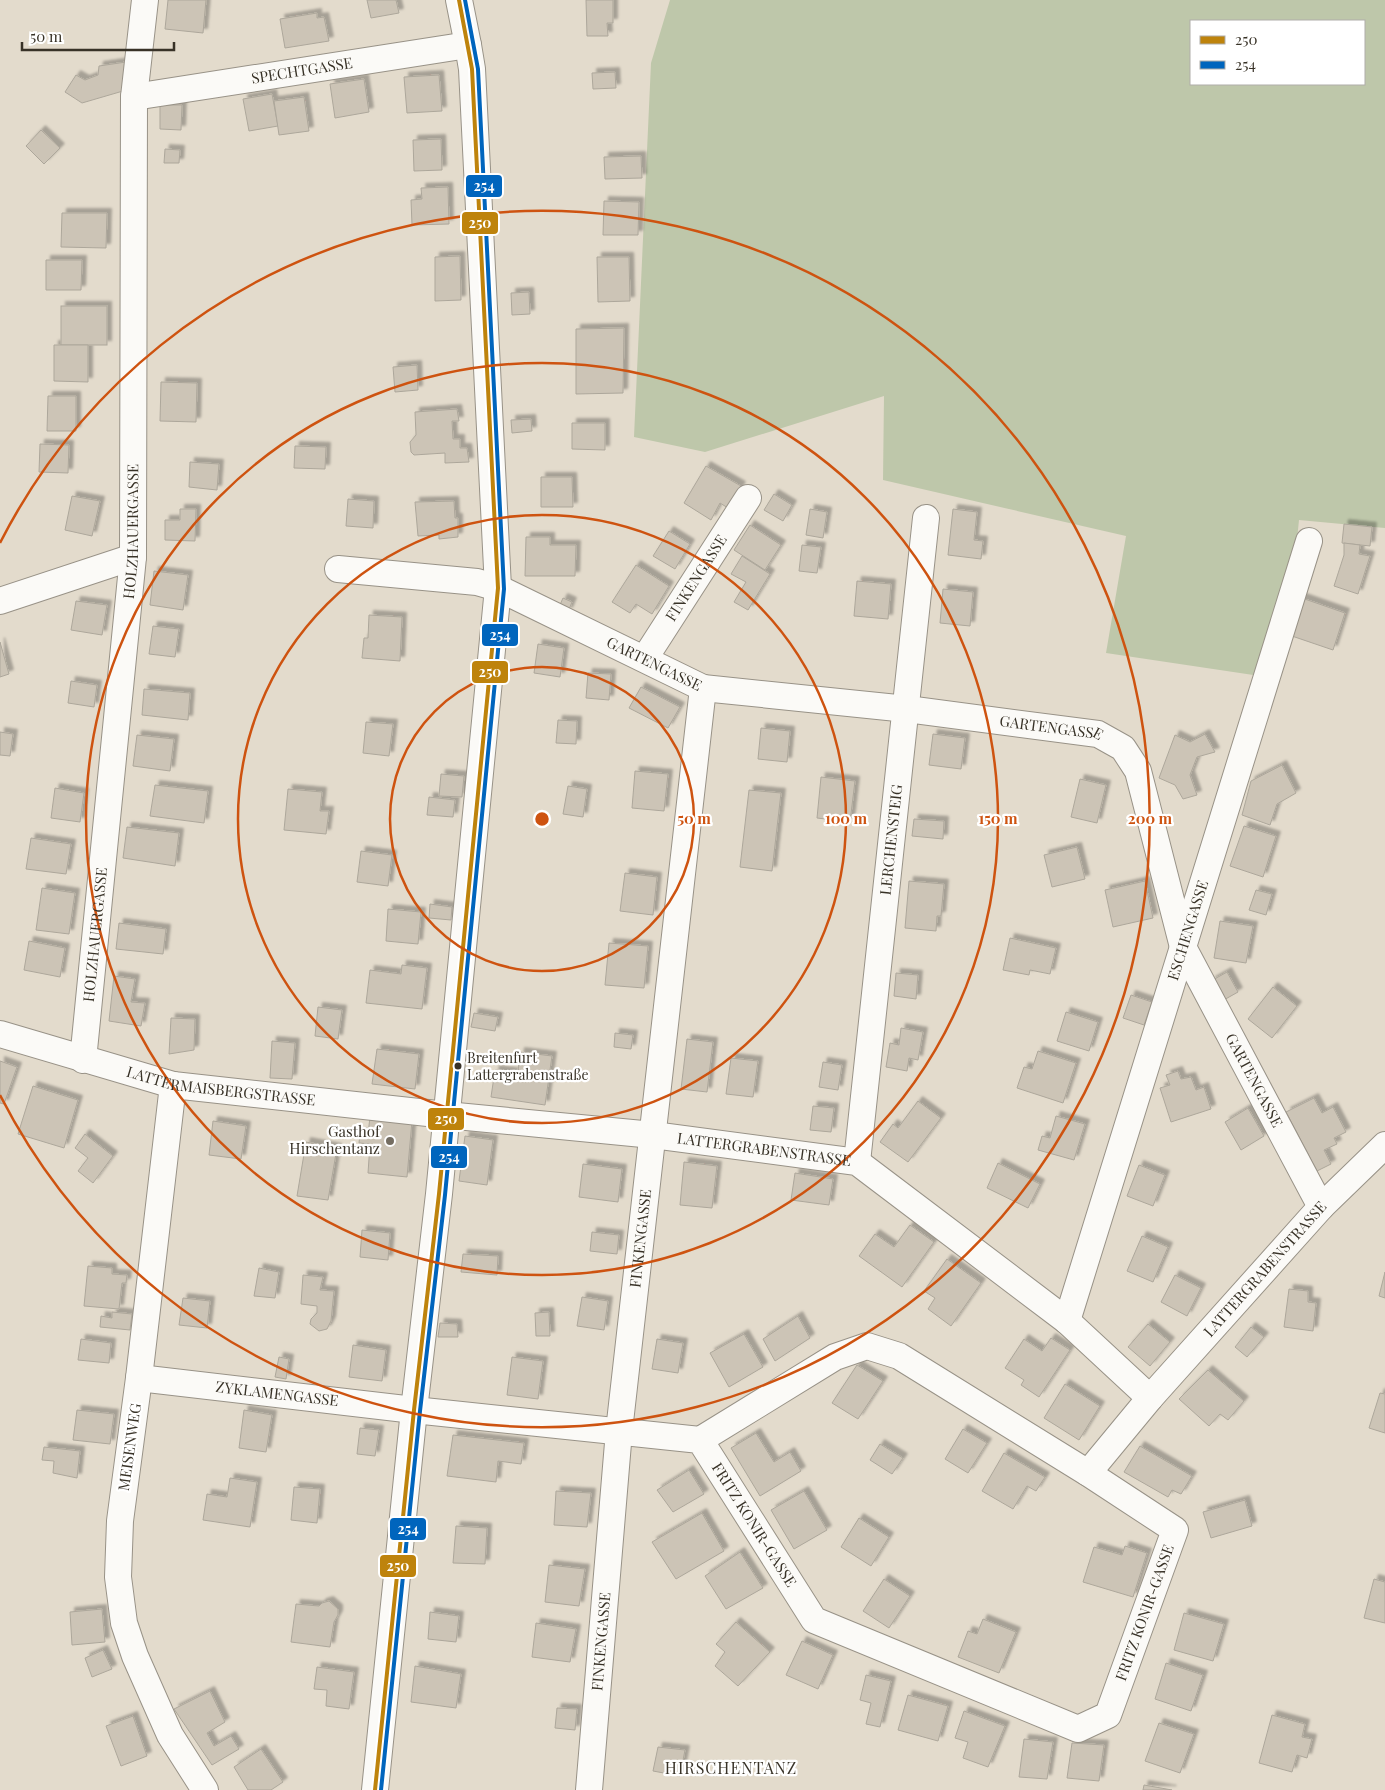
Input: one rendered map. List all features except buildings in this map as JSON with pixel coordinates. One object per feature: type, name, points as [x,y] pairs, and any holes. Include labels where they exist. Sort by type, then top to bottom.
[{"type":"street","name":"HOLZHAUERGASSE","points":[[83,1060],[132,557],[134,97],[146,0]]},
{"type":"street","points":[[375,1790],[446,1115],[498,588],[472,69],[458,0]]},
{"type":"street","name":"SPECHTGASSE","points":[[134,97],[468,45]]},
{"type":"street","name":"FINKENGASSE","points":[[645,658],[748,498]]},
{"type":"street","name":"LERCHENSTEIG","points":[[857,1162],[926,518]]},
{"type":"street","name":"ESCHENGASSE","points":[[1067,1321],[1309,541]]},
{"type":"street","points":[[0,601],[132,557]]},
{"type":"street","name":"GARTENGASSE","points":[[338,569],[477,582],[498,588],[645,658],[703,688],[907,709],[1098,734],[1123,748],[1138,772],[1183,947],[1322,1207]]},
{"type":"street","name":"FINKENGASSE","points":[[589,1790],[619,1431],[703,688]]},
{"type":"street","name":"LATTERMAISBERGSTRASSE","points":[[0,1034],[173,1085],[446,1115]]},
{"type":"street","name":"MEISENWEG","points":[[173,1085],[140,1378],[120,1521],[118,1577],[124,1623],[135,1656],[170,1735],[205,1790]]},
{"type":"street","name":"LATTERGRABENSTRASSE","points":[[446,1115],[653,1135],[857,1162],[1067,1321],[1150,1398]]},
{"type":"street","name":"LATTERGRABENSTRASSE","points":[[1088,1473],[1150,1398],[1322,1207],[1385,1145]]},
{"type":"street","name":"FRITZ KONIR-GASSE","points":[[867,1346],[899,1356],[1088,1473],[1175,1530],[1108,1715],[1078,1730],[814,1620],[700,1440],[835,1356],[867,1346]]},
{"type":"street","name":"ZYKLAMENGASSE","points":[[140,1378],[414,1410]]},
{"type":"street","points":[[414,1410],[700,1440]]},
{"type":"green space","points":[[670,0],[1385,0],[1385,528],[1299,520],[1294,569],[1260,676],[1106,653],[1126,536],[883,480],[884,396],[705,452],[634,437],[651,63]]},
{"type":"transit line","name":"250","points":[[375,1790],[414,1410],[439,1194],[498,588],[472,69],[459,0]]},
{"type":"transit line","name":"254","points":[[381,1790],[420,1411],[445,1195],[504,589],[478,69],[465,0]]},
{"type":"place","name":"Breitenfurt Lattergrabenstraße","points":[[458,1066]]},
{"type":"place","name":"Gasthof Hirschentanz","points":[[390,1141]]},
{"type":"district","name":"HIRSCHENTANZ","points":[[731,1768]]}]
